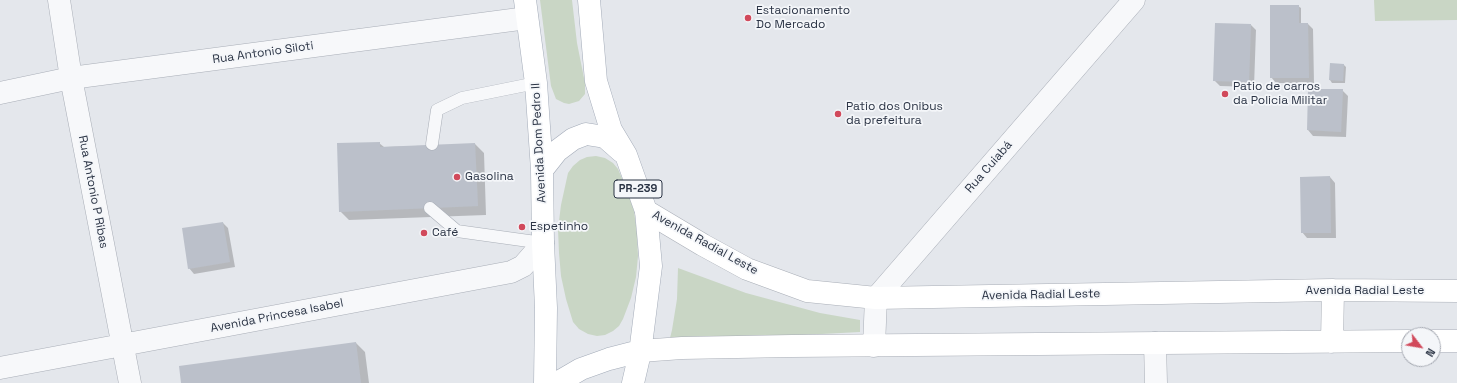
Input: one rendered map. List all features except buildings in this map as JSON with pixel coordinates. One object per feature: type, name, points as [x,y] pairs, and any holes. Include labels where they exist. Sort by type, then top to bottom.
[{"type":"main road","name":"PR-239","points":[[589,0],[596,81],[611,130],[626,155],[646,211],[651,266],[640,351],[633,383]]},
{"type":"main road","name":"Avenida Dom Pedro II","points":[[526,9],[536,83],[542,170],[546,308],[545,383]]},
{"type":"main road","points":[[542,170],[557,151],[573,139],[586,134],[605,137],[626,155]]},
{"type":"main road","name":"Avenida Radial Leste","points":[[646,211],[747,269],[807,291],[876,298],[1333,290],[1457,291]]},
{"type":"main road","points":[[1332,342],[1333,290]]},
{"type":"main road","points":[[557,383],[581,369],[609,359],[640,351],[682,348],[1401,341]]},
{"type":"main road","points":[[1441,341],[1457,341]]},
{"type":"street","name":"Rua Antonio P Ribas","points":[[59,0],[71,78],[130,383]]},
{"type":"street","name":"Rua Cuiabá","points":[[876,298],[1134,0]]},
{"type":"street","name":"Rua Antonio Siloti","points":[[0,93],[71,78],[526,9]]},
{"type":"street","name":"Avenida Princesa Isabel","points":[[0,368],[511,272],[524,266],[543,243]]},
{"type":"street","points":[[874,346],[876,298]]},
{"type":"street","points":[[1155,343],[1156,383]]},
{"type":"street","points":[[640,351],[641,383]]},
{"type":"lane","points":[[432,144],[437,110],[462,98],[536,83]]},
{"type":"lane","points":[[430,208],[457,231],[543,243]]},
{"type":"green space","points":[[540,0],[572,0],[577,43],[585,83],[585,94],[579,101],[569,104],[556,99],[551,86]]},
{"type":"green space","points":[[1374,0],[1457,0],[1457,20],[1375,21]]},
{"type":"green space","points":[[596,156],[605,158],[613,163],[618,169],[627,190],[634,211],[638,256],[636,277],[631,298],[623,319],[619,326],[613,331],[605,335],[597,336],[588,334],[579,329],[573,322],[561,276],[558,229],[561,205],[568,173],[580,160],[587,157]]},
{"type":"green space","points":[[678,268],[746,293],[820,313],[860,320],[860,332],[669,342],[677,299]]},
{"type":"place","name":"Estacionamento Do Mercado","points":[[748,18]]},
{"type":"place","name":"Patio de carros da Policia Militar","points":[[1225,94]]},
{"type":"place","name":"Patio dos Onibus da prefeitura","points":[[838,114]]},
{"type":"place","name":"Gasolina","points":[[457,177]]},
{"type":"place","name":"Espetinho","points":[[522,227]]},
{"type":"place","name":"Café","points":[[424,233]]}]
